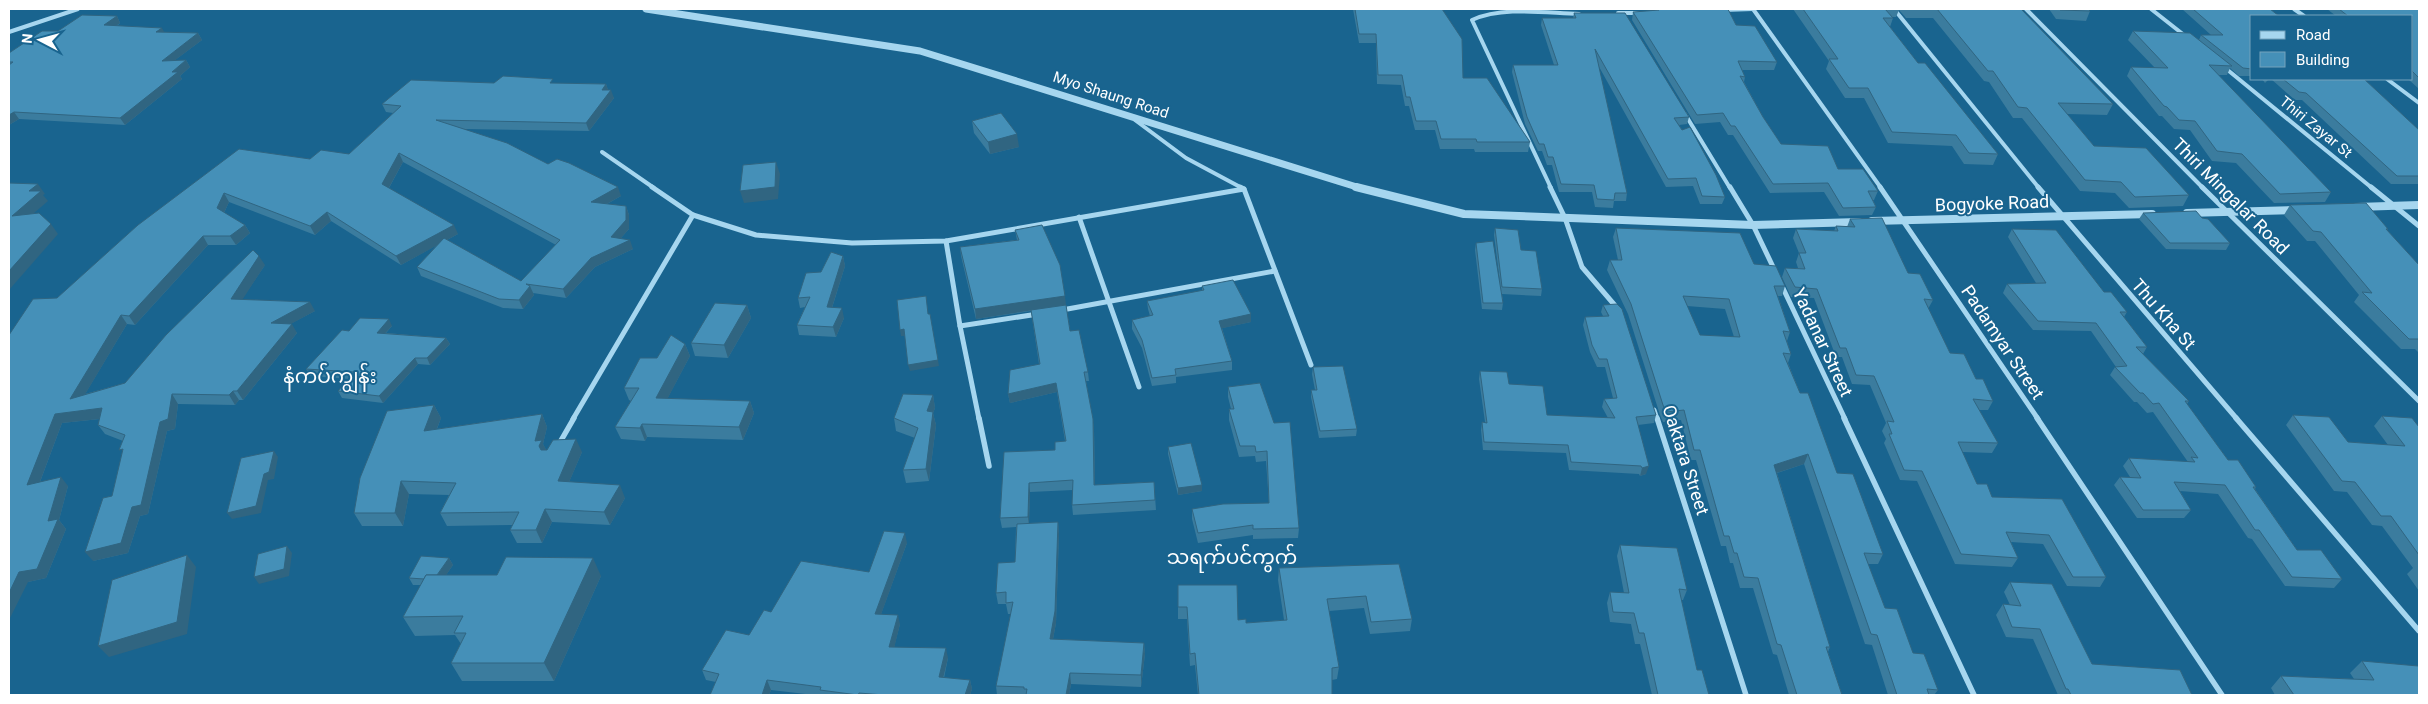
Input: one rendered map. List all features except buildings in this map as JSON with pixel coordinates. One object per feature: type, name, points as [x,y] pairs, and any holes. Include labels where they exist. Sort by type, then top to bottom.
[{"type":"street","points":[[9,32],[78,9]]},
{"type":"street","name":"Myo Shaung Road","points":[[646,9],[920,51],[1370,191],[1464,214],[1565,218]]},
{"type":"street","points":[[1618,9],[1628,22]]},
{"type":"street","points":[[1716,11],[1753,9]]},
{"type":"street","name":"Padamyar Street","points":[[1753,9],[1905,221],[2222,695]]},
{"type":"street","name":"Thu Kha St","points":[[1894,9],[2062,216],[2419,631]]},
{"type":"street","name":"Thiri Mingalar Road","points":[[2026,9],[2227,212],[2419,401]]},
{"type":"street","points":[[2151,9],[2189,40]]},
{"type":"street","points":[[1613,14],[1642,13]]},
{"type":"street","points":[[1583,14],[1493,14],[1472,20],[1473,26],[1565,218],[1582,267],[1624,315]]},
{"type":"street","name":"Thiri Zayar St","points":[[2220,64],[2419,226]]},
{"type":"street","points":[[2388,80],[2419,103]]},
{"type":"street","name":"Yadanar Street","points":[[1680,107],[1753,225],[1974,695]]},
{"type":"street","points":[[1126,114],[1186,158],[1244,189],[1311,365]]},
{"type":"street","points":[[602,152],[693,215],[756,235],[852,243],[946,241],[1244,189]]},
{"type":"street","points":[[2346,208],[2419,205]]},
{"type":"street","points":[[2178,213],[2306,209]]},
{"type":"street","name":"Bogyoke Road","points":[[1565,218],[1753,225],[2159,214]]},
{"type":"street","points":[[555,451],[693,215]]},
{"type":"street","points":[[1079,217],[1139,387]]},
{"type":"street","points":[[946,241],[960,326],[989,466]]},
{"type":"street","points":[[1053,311],[1109,303],[1275,271]]},
{"type":"street","points":[[960,326],[1044,313]]},
{"type":"street","name":"Oaktara Street","points":[[1651,400],[1746,695]]},
{"type":"district","name":"နံကပ်ကျွန်း","points":[[330,376]]},
{"type":"district","name":"သရက်ပင်ကွက်","points":[[1232,557]]}]
